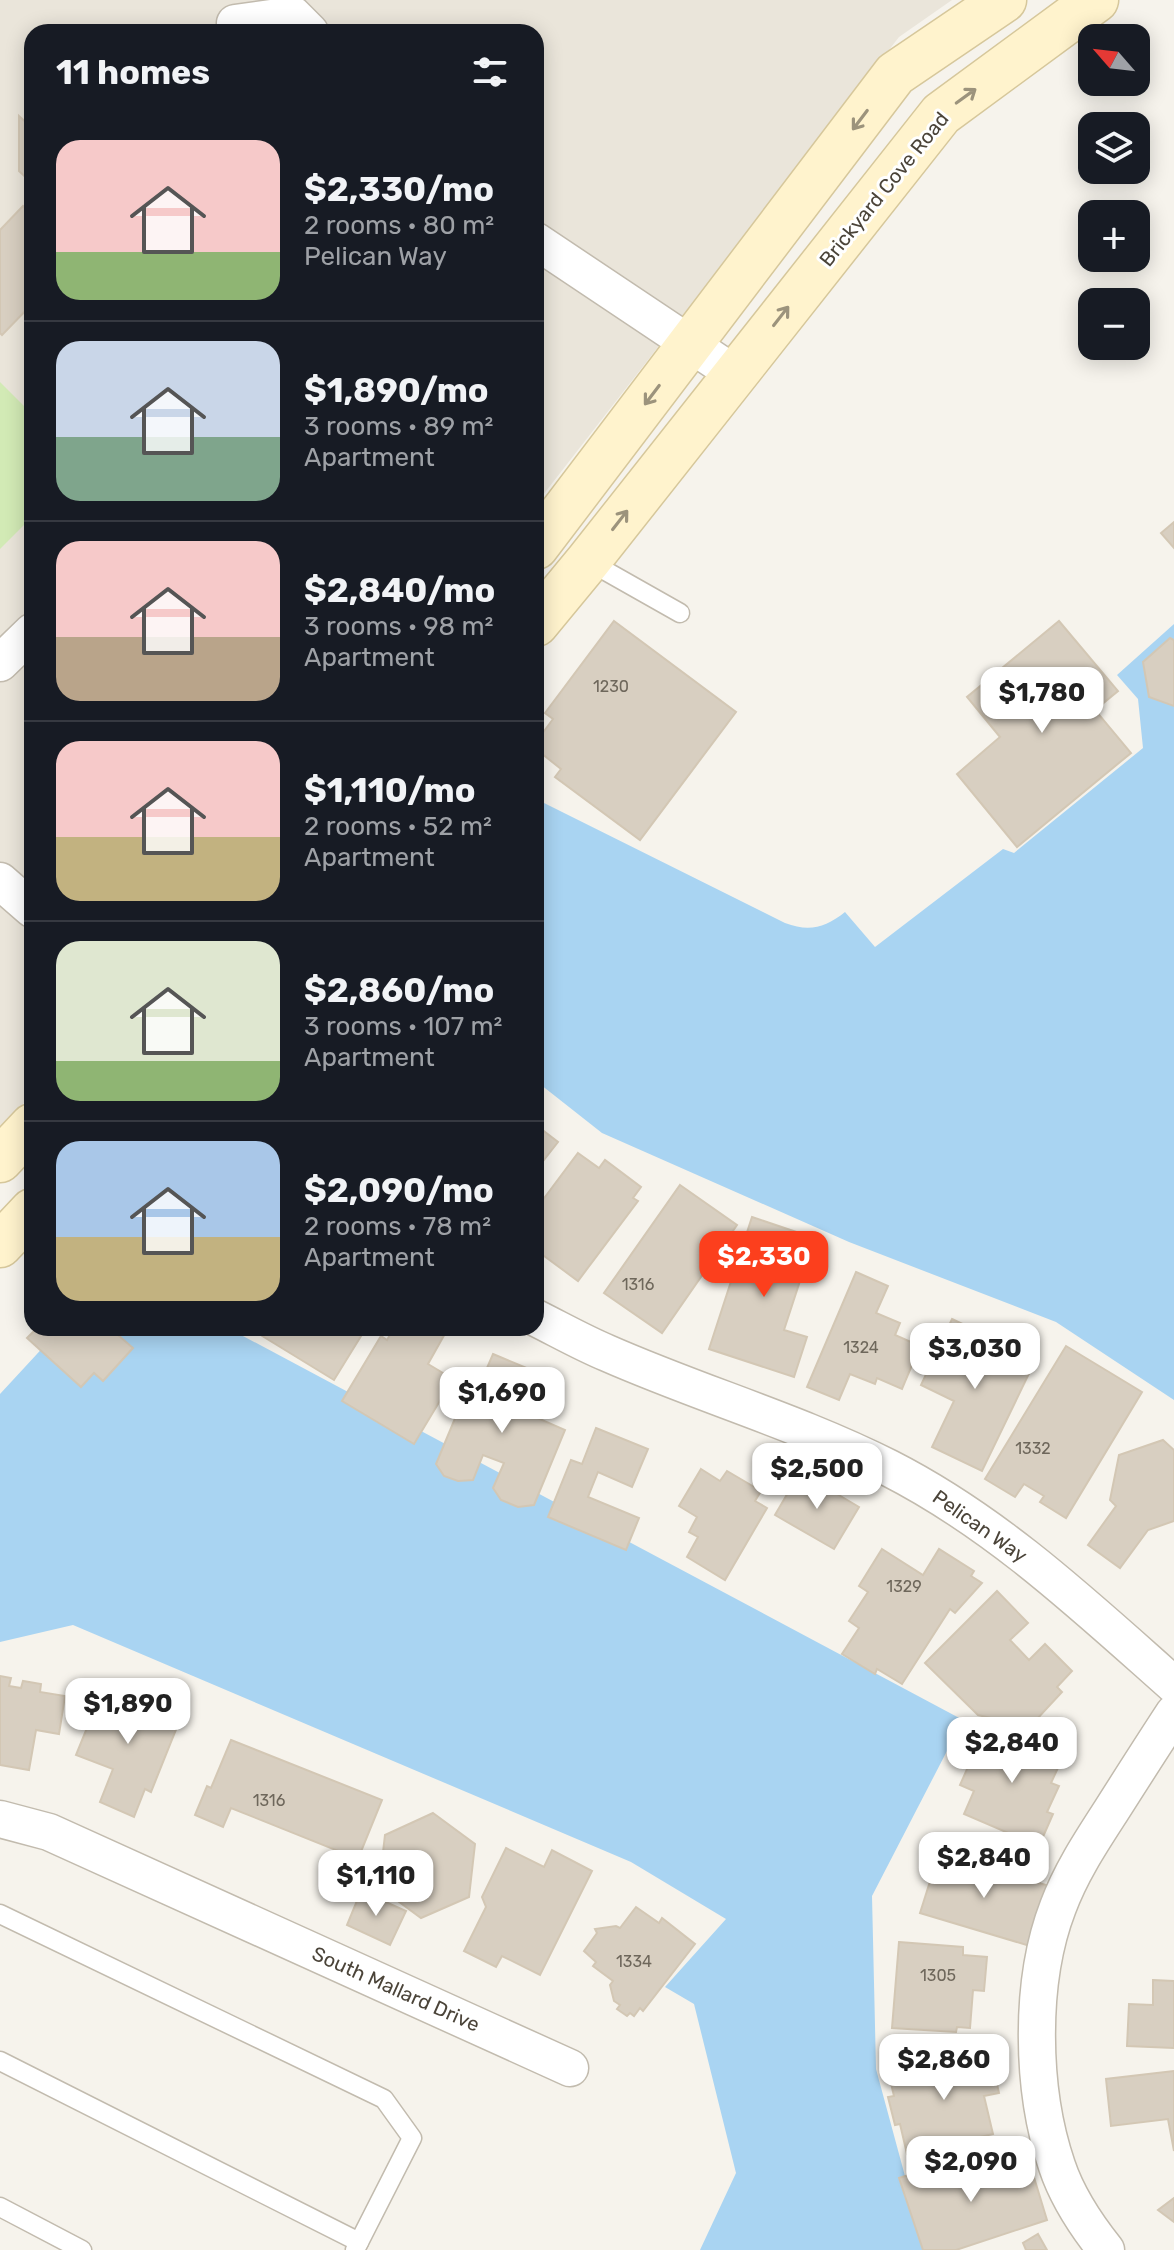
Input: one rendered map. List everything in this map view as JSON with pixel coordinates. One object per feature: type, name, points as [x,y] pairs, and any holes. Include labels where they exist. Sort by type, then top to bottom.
[{"type":"street","points":[[544,536],[895,74],[1004,0]]},
{"type":"street","name":"Brickyard Cove Road","points":[[544,614],[941,114],[1096,0]]},
{"type":"street","points":[[235,23],[293,15],[302,24]]},
{"type":"street","points":[[544,246],[735,374]]},
{"type":"street","points":[[0,663],[24,640]]},
{"type":"street","points":[[0,881],[24,902]]},
{"type":"street","points":[[0,1160],[24,1134]]},
{"type":"street","points":[[0,1245],[24,1220]]},
{"type":"street","name":"Pelican Way","points":[[544,1322],[606,1353],[849,1449],[928,1490],[1052,1577],[1174,1685]]},
{"type":"street","points":[[1106,2250],[1074,2204],[1048,2135],[1038,2053],[1038,2000],[1045,1954],[1057,1908],[1078,1863],[1174,1713]]},
{"type":"street","name":"South Mallard Drive","points":[[0,1819],[49,1832],[570,2068]]},
{"type":"lane","points":[[588,561],[680,613]]},
{"type":"lane","points":[[0,1914],[384,2099],[412,2138],[357,2246],[0,2061]]},
{"type":"lane","points":[[0,2207],[82,2250]]},
{"type":"shaded area","points":[[0,0],[952,0],[899,37],[544,494],[544,24],[24,24],[24,1103],[0,1130]]},
{"type":"green space","points":[[0,382],[24,406],[24,525],[0,549]]},
{"type":"water","points":[[1174,624],[1174,1400],[1056,1322],[849,1242],[602,1133],[544,1087],[544,803],[785,923],[816,927],[831,922],[845,912],[875,947],[1003,849],[1014,853],[1143,748],[1138,699],[1117,675]]},
{"type":"water","points":[[54,1336],[243,1336],[963,1720],[872,1896],[876,2069],[925,2250],[700,2250],[736,2173],[694,2004],[665,1987],[726,1919],[631,1862],[73,1625],[0,1642],[0,1394]]},
{"type":"building","points":[[19,116],[24,121],[24,176],[19,171]]},
{"type":"building","points":[[24,207],[24,312],[2,335],[0,333],[0,230]]},
{"type":"building","points":[[1174,522],[1174,548],[1161,533]]},
{"type":"building","points":[[614,621],[736,712],[640,840],[555,777],[561,769],[544,755],[544,731],[553,719],[545,713]]},
{"type":"building","points":[[1059,621],[1118,691],[1095,710],[1131,753],[1017,847],[957,774],[1000,737],[967,697]]},
{"type":"building","points":[[1170,638],[1174,640],[1174,706],[1149,697],[1143,662]]},
{"type":"building","points":[[544,1131],[558,1142],[544,1160]]},
{"type":"building","points":[[578,1153],[599,1168],[605,1160],[641,1187],[633,1198],[638,1201],[578,1281],[544,1256],[544,1198]]},
{"type":"building","points":[[680,1185],[737,1225],[662,1333],[604,1293]]},
{"type":"building","points":[[752,1217],[814,1238],[784,1330],[807,1337],[794,1377],[709,1349]]},
{"type":"building","points":[[856,1272],[888,1286],[876,1313],[900,1323],[895,1335],[920,1346],[902,1389],[877,1378],[875,1384],[850,1374],[839,1400],[807,1387]]},
{"type":"building","points":[[952,1319],[1036,1359],[982,1471],[932,1447],[954,1401],[921,1385]]},
{"type":"building","points":[[119,1336],[133,1348],[103,1381],[94,1373],[81,1387],[27,1338]]},
{"type":"building","points":[[262,1336],[361,1336],[334,1380]]},
{"type":"building","points":[[381,1336],[387,1340],[389,1336],[444,1336],[428,1364],[453,1379],[414,1444],[342,1401]]},
{"type":"building","points":[[1066,1346],[1142,1392],[1066,1518],[1040,1502],[1044,1496],[1024,1484],[1015,1497],[985,1479]]},
{"type":"building","points":[[493,1354],[534,1371],[519,1410],[565,1430],[534,1505],[518,1507],[501,1500],[493,1488],[504,1463],[483,1455],[473,1480],[458,1481],[444,1476],[436,1464],[461,1404],[467,1406],[480,1373],[484,1375]]},
{"type":"building","points":[[596,1428],[648,1449],[632,1487],[598,1472],[588,1497],[639,1518],[626,1550],[548,1517],[571,1460],[582,1464]]},
{"type":"building","points":[[1163,1440],[1174,1450],[1174,1521],[1148,1530],[1120,1568],[1088,1545],[1116,1506],[1110,1500],[1119,1455]]},
{"type":"building","points":[[701,1469],[720,1481],[727,1471],[761,1491],[755,1501],[767,1508],[725,1580],[687,1557],[698,1537],[689,1532],[697,1517],[679,1506]]},
{"type":"building","points":[[800,1472],[859,1507],[834,1549],[775,1515]]},
{"type":"building","points":[[882,1549],[923,1575],[939,1549],[974,1571],[971,1576],[982,1583],[955,1613],[950,1609],[902,1684],[877,1669],[875,1674],[842,1654],[859,1628],[849,1621],[868,1592],[859,1586]]},
{"type":"building","points":[[997,1591],[1028,1623],[1010,1640],[1029,1660],[1045,1644],[1072,1671],[1057,1687],[1062,1692],[1036,1720],[1008,1722],[978,1715],[925,1663]]},
{"type":"building","points":[[0,1676],[11,1678],[9,1686],[21,1688],[23,1681],[41,1684],[40,1692],[65,1696],[59,1734],[36,1730],[29,1770],[0,1765]]},
{"type":"building","points":[[104,1686],[181,1717],[151,1792],[145,1789],[134,1817],[100,1802],[113,1769],[76,1755]]},
{"type":"building","points":[[983,1733],[1013,1733],[1046,1747],[1044,1751],[1062,1759],[1051,1783],[1059,1786],[1047,1812],[1053,1814],[1039,1846],[964,1814],[974,1791],[960,1785]]},
{"type":"building","points":[[231,1740],[382,1800],[358,1859],[231,1808],[223,1827],[195,1815],[207,1786],[211,1788]]},
{"type":"building","points":[[433,1813],[475,1844],[469,1897],[421,1918],[379,1887],[385,1835]]},
{"type":"building","points":[[506,1848],[544,1867],[552,1850],[592,1871],[540,1975],[502,1956],[496,1967],[464,1951],[486,1907],[482,1897]]},
{"type":"building","points":[[939,1853],[1049,1886],[1030,1946],[920,1913]]},
{"type":"building","points":[[361,1891],[406,1911],[390,1945],[347,1925]]},
{"type":"building","points":[[636,1907],[659,1923],[662,1918],[695,1944],[643,2011],[640,2008],[634,2016],[630,2013],[627,2016],[617,2009],[620,2005],[614,2001],[610,1985],[613,1981],[593,1966],[596,1962],[584,1951],[597,1933],[595,1929],[620,1928]]},
{"type":"building","points":[[899,1942],[963,1947],[963,1955],[987,1957],[984,1991],[973,1990],[970,2028],[957,2027],[956,2032],[892,2028]]},
{"type":"building","points":[[1153,1980],[1174,1981],[1174,2048],[1127,2046],[1129,2004],[1153,2005]]},
{"type":"building","points":[[990,2052],[999,2093],[984,2096],[993,2134],[907,2154],[900,2124],[895,2125],[888,2097],[894,2096],[889,2075]]},
{"type":"building","points":[[1174,2071],[1174,2151],[1168,2119],[1111,2126],[1106,2079]]},
{"type":"building","points":[[963,2158],[970,2180],[1029,2161],[1047,2220],[956,2250],[923,2250],[899,2178]]},
{"type":"building","points":[[1174,2198],[1174,2222],[1158,2210]]},
{"type":"building","points":[[1038,2234],[1047,2250],[1026,2250],[1023,2243]]}]
